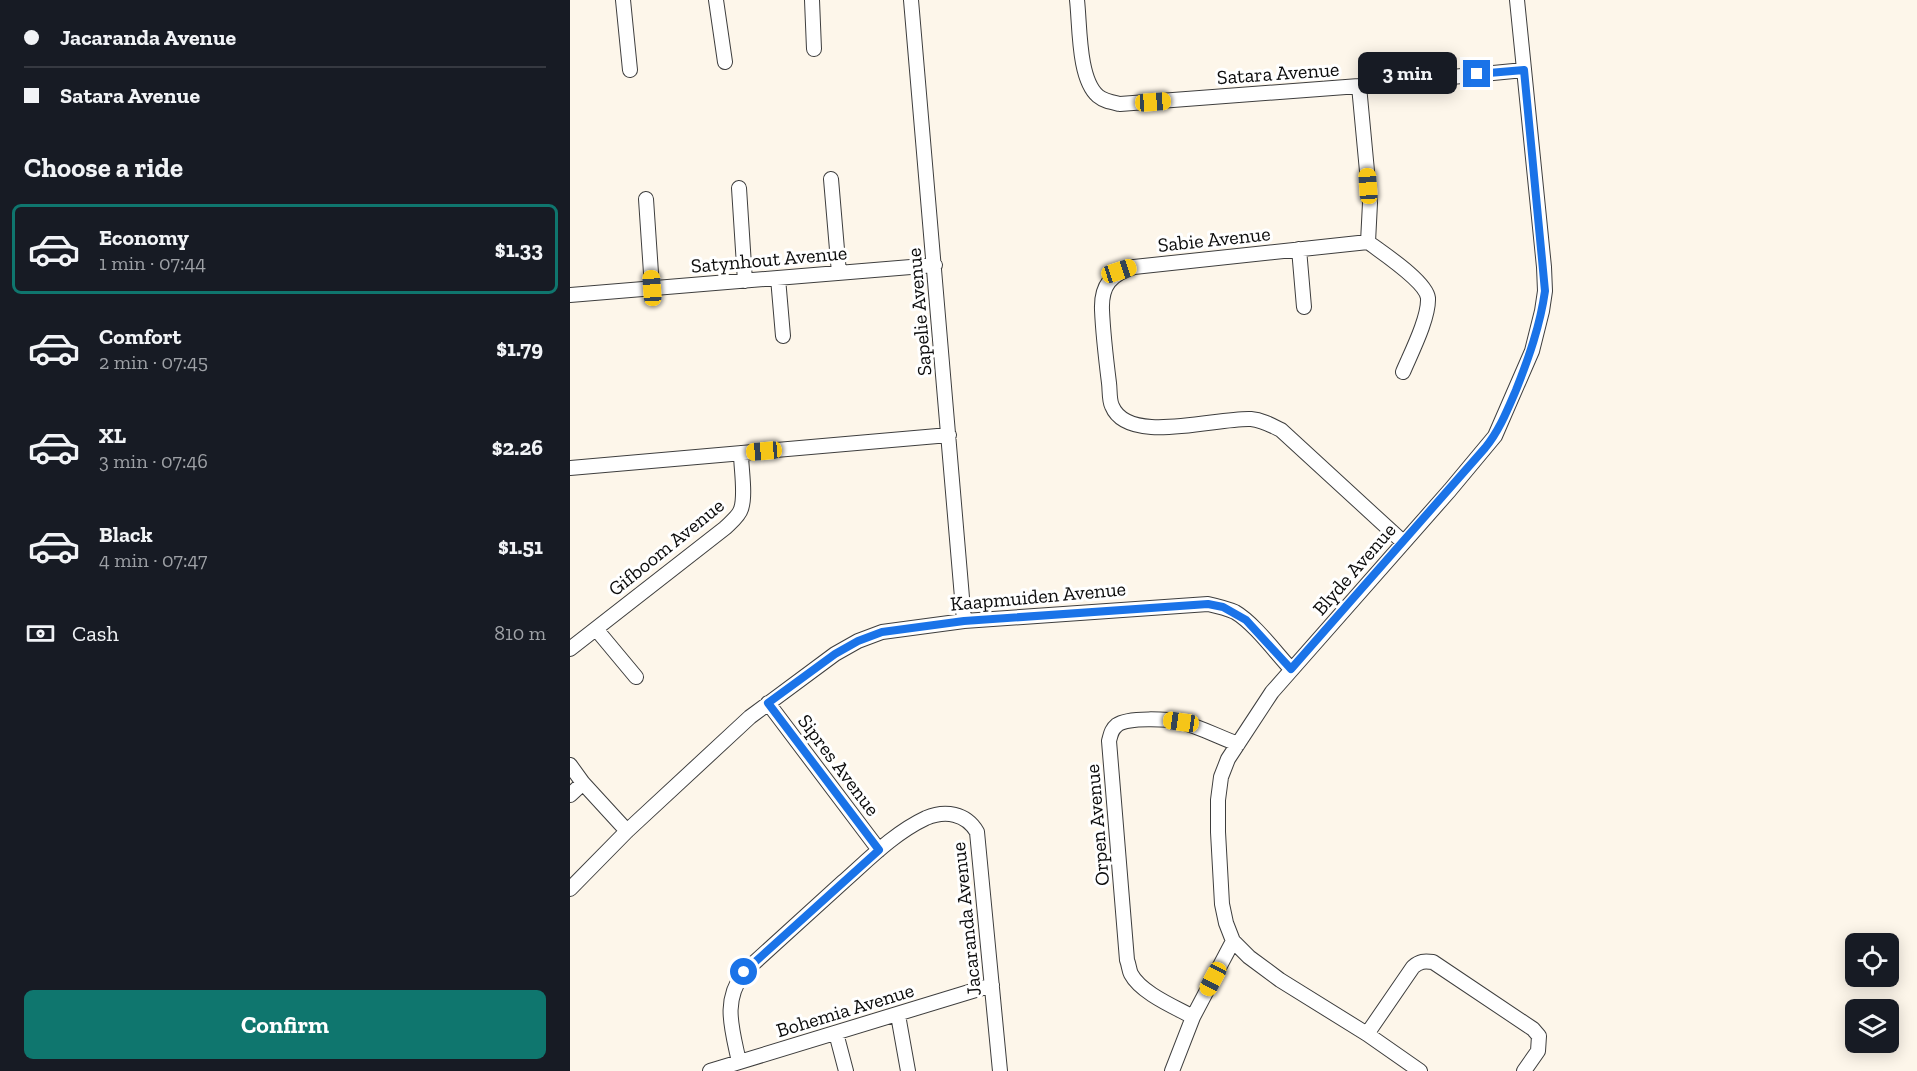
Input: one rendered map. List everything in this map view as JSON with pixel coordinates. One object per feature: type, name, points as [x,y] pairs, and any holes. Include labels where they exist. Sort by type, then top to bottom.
[{"type":"street","points":[[623,0],[630,70]]},
{"type":"street","points":[[716,0],[724,62]]},
{"type":"street","points":[[812,0],[814,49]]},
{"type":"street","name":"Sapelie Avenue","points":[[911,0],[964,621]]},
{"type":"street","name":"Satara Avenue","points":[[1077,0],[1086,75],[1090,86],[1106,101],[1120,104],[1359,86],[1524,70]]},
{"type":"street","name":"Blyde Avenue","points":[[1233,941],[1222,904],[1218,800],[1221,777],[1228,759],[1259,710],[1291,669],[1495,436],[1532,351],[1545,291],[1544,267],[1517,0]]},
{"type":"street","points":[[1359,86],[1370,203],[1368,242],[1413,278],[1428,297],[1422,327],[1403,372]]},
{"type":"street","points":[[831,179],[839,273]]},
{"type":"street","points":[[739,188],[745,281]]},
{"type":"street","points":[[646,198],[652,288]]},
{"type":"street","name":"Sabie Avenue","points":[[1368,242],[1134,267],[1119,271],[1105,288],[1102,302],[1112,405],[1119,418],[1140,426],[1154,427],[1252,419],[1268,423],[1281,430],[1403,542]]},
{"type":"street","points":[[1299,249],[1304,307]]},
{"type":"street","name":"Satynhout Avenue","points":[[570,295],[935,265]]},
{"type":"street","points":[[778,278],[783,336]]},
{"type":"street","points":[[570,468],[949,435]]},
{"type":"street","name":"Gifboom Avenue","points":[[570,649],[725,528],[741,511],[743,501],[741,453]]},
{"type":"street","name":"Kaapmuiden Avenue","points":[[570,889],[627,831],[750,717],[835,654],[858,641],[882,632],[964,621],[1208,604],[1223,607],[1246,620],[1291,669]]},
{"type":"street","points":[[596,629],[636,677]]},
{"type":"street","name":"Sipres Avenue","points":[[768,703],[879,850]]},
{"type":"street","name":"Orpen Avenue","points":[[1193,1017],[1147,991],[1131,974],[1109,741],[1112,731],[1119,723],[1133,720],[1166,720],[1181,722],[1238,744]]},
{"type":"street","points":[[570,765],[583,783],[627,831]]},
{"type":"street","points":[[570,795],[583,783]]},
{"type":"street","name":"Jacaranda Avenue","points":[[745,1064],[730,1009],[731,995],[744,972],[879,850],[910,827],[933,816],[953,814],[964,817],[972,823],[977,832],[1000,1071]]},
{"type":"street","points":[[1172,1071],[1193,1017],[1233,941],[1281,980],[1367,1034],[1420,1071]]},
{"type":"street","points":[[1367,1034],[1413,967],[1419,962],[1433,962],[1533,1029],[1539,1036],[1538,1051],[1524,1071]]},
{"type":"street","name":"Bohemia Avenue","points":[[710,1071],[745,1064],[836,1033],[992,985]]},
{"type":"street","points":[[898,1015],[908,1071]]},
{"type":"street","points":[[836,1033],[846,1071]]},
{"type":"route","points":[[744,972],[879,850],[768,703],[835,654],[858,641],[882,632],[964,621],[1208,604],[1223,607],[1246,620],[1291,669],[1495,436],[1532,351],[1545,291],[1544,267],[1524,70],[1477,74]]}]
